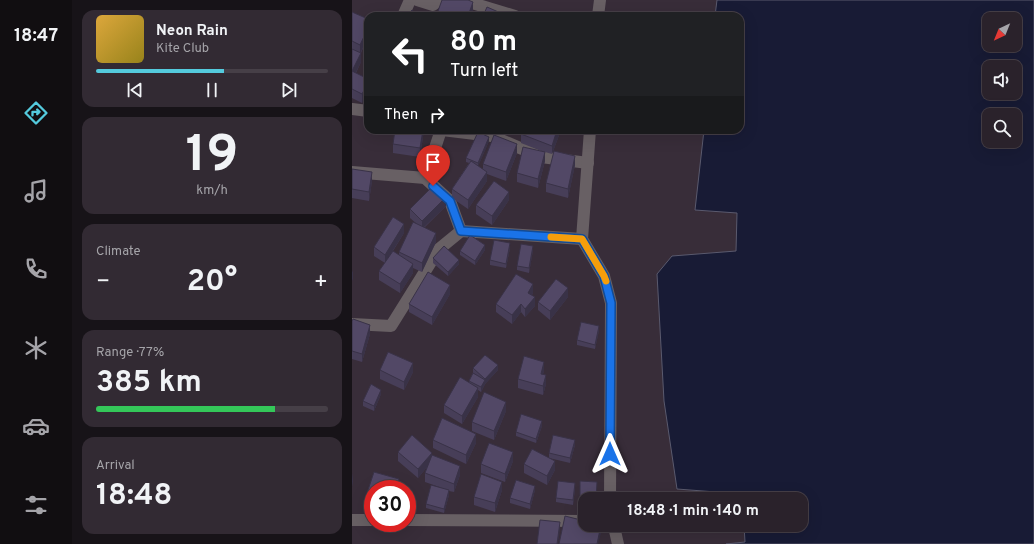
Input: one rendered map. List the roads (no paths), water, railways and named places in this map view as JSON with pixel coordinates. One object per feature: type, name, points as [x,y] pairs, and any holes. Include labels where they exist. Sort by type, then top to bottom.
[{"type":"street","points":[[405,12],[410,0]]},
{"type":"street","points":[[417,0],[433,5],[439,0]]},
{"type":"street","points":[[462,0],[502,12]]},
{"type":"street","points":[[598,12],[600,0]]},
{"type":"street","points":[[352,109],[364,110]]},
{"type":"street","points":[[425,178],[440,134]]},
{"type":"street","points":[[475,134],[492,136],[541,157],[588,163]]},
{"type":"street","points":[[590,134],[582,239],[604,276],[611,303],[610,492]]},
{"type":"street","points":[[352,172],[425,178],[450,201],[461,231]]},
{"type":"street","points":[[352,324],[391,326],[440,249],[461,231],[582,239]]},
{"type":"street","points":[[352,520],[364,520]]},
{"type":"street","points":[[416,520],[578,521]]},
{"type":"street","points":[[616,532],[618,544]]},
{"type":"water","points":[[717,0],[1034,0],[1034,544],[726,544],[745,542],[744,532],[808,532],[808,492],[716,492],[677,489],[664,401],[657,274],[672,256],[736,251],[737,213],[695,210],[704,134],[744,134],[744,12],[716,12]]}]
